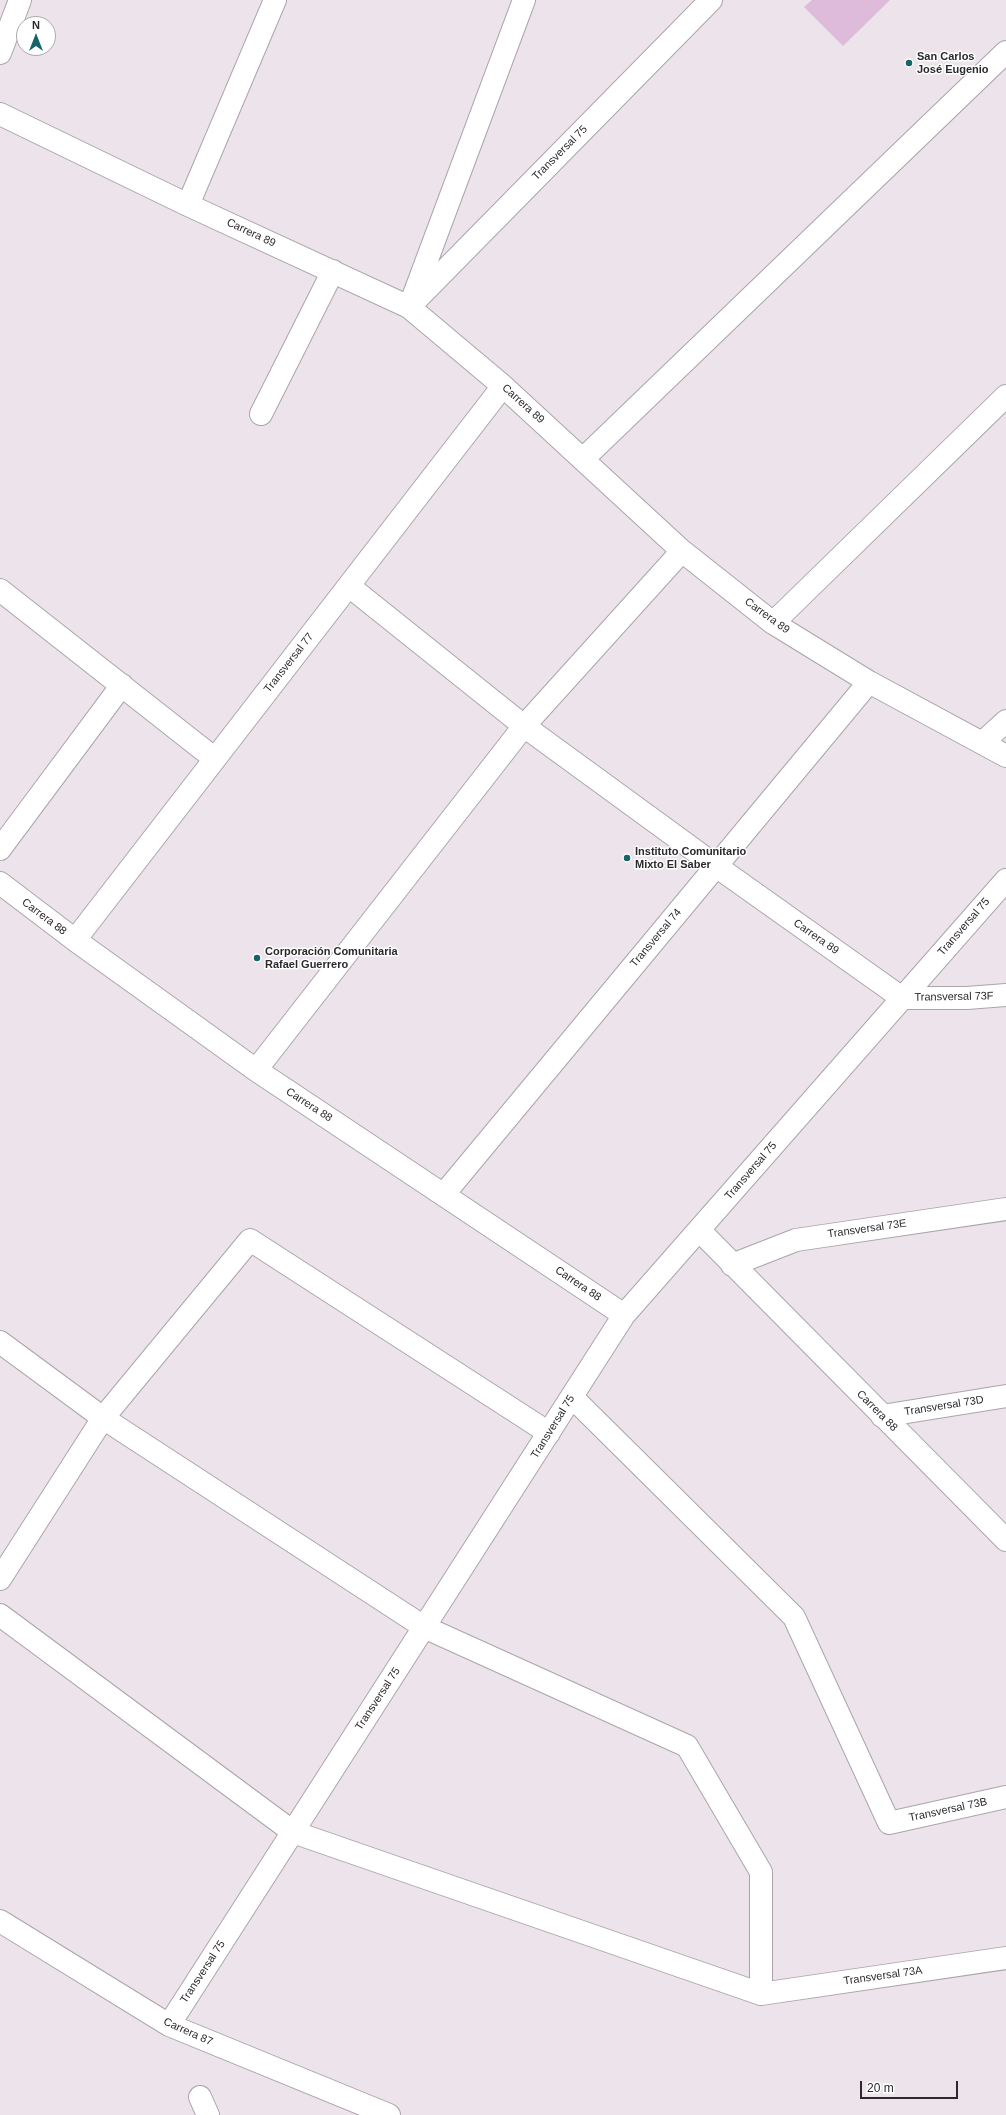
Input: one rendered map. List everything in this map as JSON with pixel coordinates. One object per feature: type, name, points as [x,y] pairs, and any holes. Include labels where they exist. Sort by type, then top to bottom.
[{"type":"street","points":[[0,53],[20,0]]},
{"type":"street","points":[[188,205],[275,0]]},
{"type":"street","points":[[409,307],[524,0]]},
{"type":"street","name":"Transversal 75","points":[[409,307],[711,0]]},
{"type":"street","points":[[583,460],[1006,52]]},
{"type":"street","name":"Carrera 89","points":[[0,114],[188,205],[409,307],[503,386],[682,551],[773,623],[869,682],[1006,756]]},
{"type":"street","points":[[261,414],[333,271]]},
{"type":"street","name":"Transversal 77","points":[[75,940],[503,386]]},
{"type":"street","points":[[773,623],[1006,396]]},
{"type":"street","points":[[256,1070],[524,726],[682,551]]},
{"type":"street","name":"Carrera 89","points":[[349,586],[524,726],[716,866],[902,998]]},
{"type":"street","points":[[0,590],[215,759]]},
{"type":"street","name":"Transversal 74","points":[[444,1194],[869,682]]},
{"type":"street","points":[[0,849],[122,685]]},
{"type":"street","points":[[982,743],[1006,721]]},
{"type":"street","name":"Transversal 75","points":[[169,2025],[624,1316],[1006,880]]},
{"type":"street","name":"Carrera 88","points":[[0,883],[75,940],[256,1070],[444,1194],[624,1316]]},
{"type":"street","name":"Transversal 73F","points":[[902,998],[967,998],[1006,995]]},
{"type":"street","name":"Transversal 73E","points":[[732,1264],[796,1240],[1006,1209]]},
{"type":"street","name":"Carrera 88","points":[[698,1230],[1006,1540]]},
{"type":"street","points":[[0,1580],[103,1418],[250,1240],[549,1433]]},
{"type":"street","points":[[0,1342],[103,1418],[424,1627],[687,1746],[761,1872],[761,1994],[293,1832],[0,1615]]},
{"type":"street","name":"Transversal 73D","points":[[882,1416],[1006,1396]]},
{"type":"street","name":"Transversal 73B","points":[[572,1397],[794,1617],[889,1823],[1006,1797]]},
{"type":"street","name":"Carrera 87","points":[[0,1921],[169,2025],[389,2115]]},
{"type":"street","name":"Transversal 73A","points":[[761,1994],[1006,1958]]},
{"type":"shaded area","points":[[812,0],[890,0],[843,46],[804,7]]},
{"type":"place","name":"San Carlos José Eugenio","points":[[909,63]]},
{"type":"place","name":"Instituto Comunitario Mixto El Saber","points":[[627,858]]},
{"type":"place","name":"Corporación Comunitaria Rafael Guerrero","points":[[257,958]]}]
